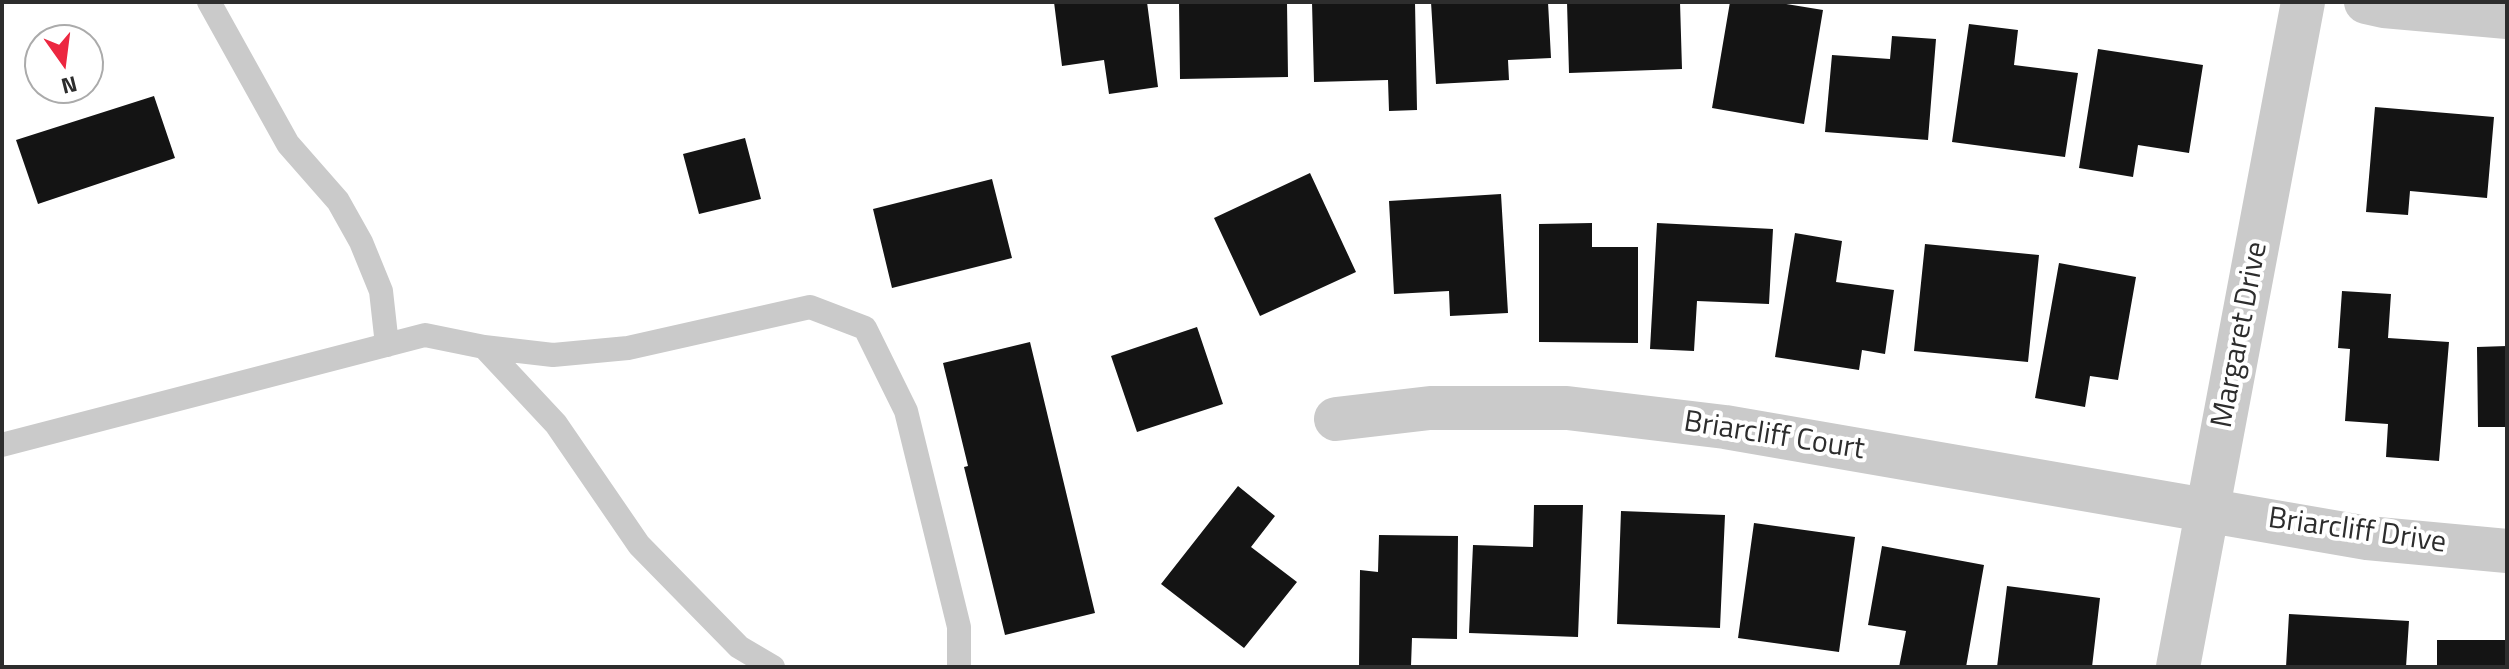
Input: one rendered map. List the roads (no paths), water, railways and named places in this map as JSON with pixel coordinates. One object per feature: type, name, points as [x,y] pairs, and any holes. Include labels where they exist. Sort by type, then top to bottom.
[{"type":"street","name":"Margaret Drive","points":[[2178,667],[2303,2]]},
{"type":"street","points":[[2366,2],[2507,17]]},
{"type":"street","name":"Briarcliff Court","points":[[1336,419],[1430,408],[1567,408],[1725,427],[2208,509]]},
{"type":"street","name":"Briarcliff Drive","points":[[2208,509],[2367,538],[2507,551]]},
{"type":"lane","points":[[209,2],[288,144],[338,201],[361,242],[381,291],[387,345]]},
{"type":"lane","points":[[2,445],[425,335],[484,347],[553,355],[628,348],[810,307],[865,328],[906,411],[959,627],[959,667]]},
{"type":"lane","points":[[484,347],[556,424],[639,545],[739,647],[773,667]]}]
